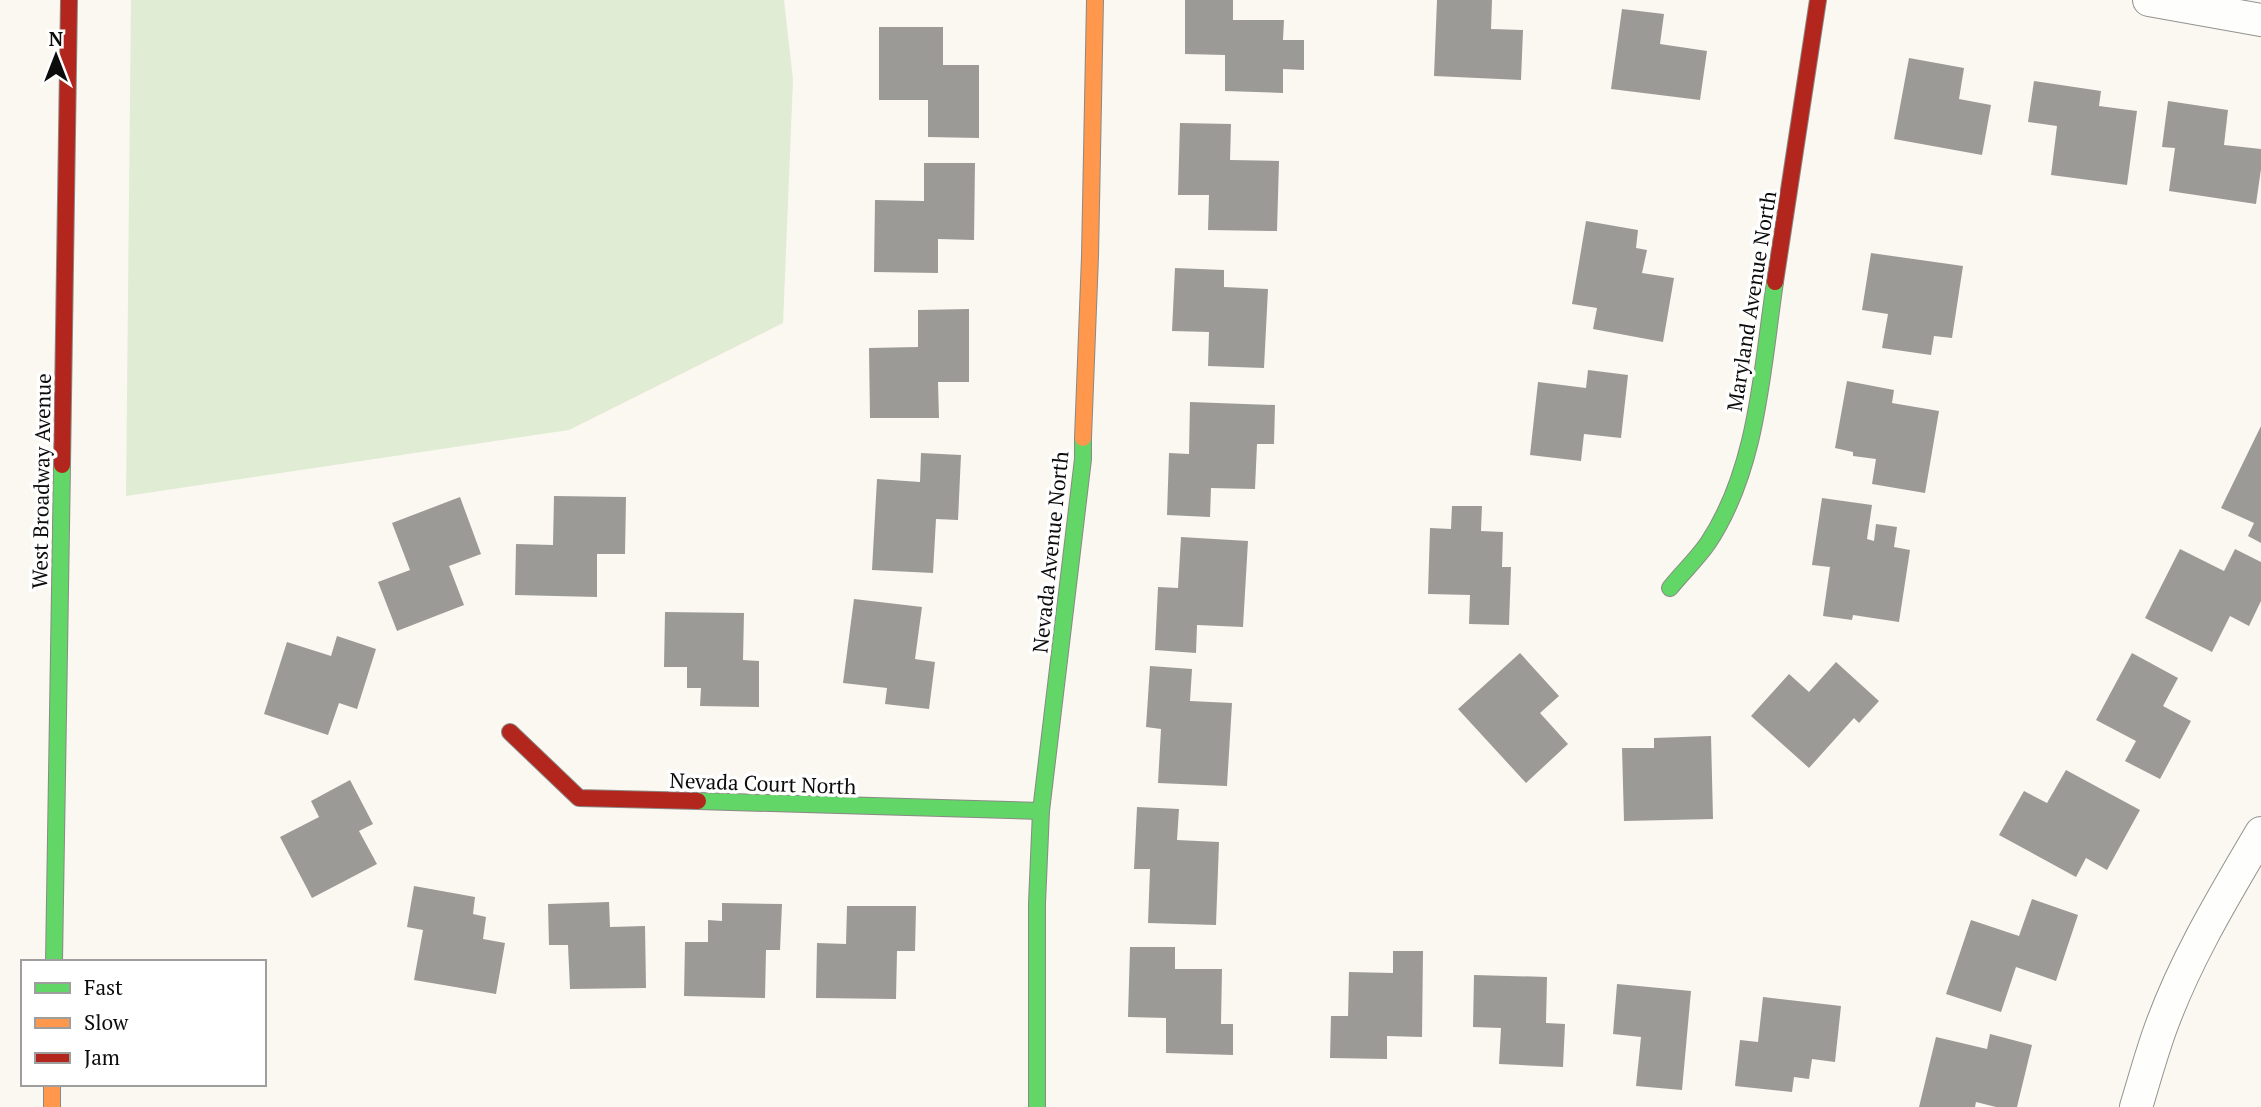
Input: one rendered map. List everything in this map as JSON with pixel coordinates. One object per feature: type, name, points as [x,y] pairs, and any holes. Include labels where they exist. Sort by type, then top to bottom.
[{"type":"street","name":"West Broadway Avenue","points":[[54,960],[69,0]]},
{"type":"street","name":"Nevada Avenue North","points":[[1037,1107],[1037,903],[1041,811],[1083,459],[1095,0]]},
{"type":"street","name":"Maryland Avenue North","points":[[1670,588],[1708,543],[1733,494],[1751,439],[1818,0]]},
{"type":"street","points":[[2149,0],[2261,20]]},
{"type":"street","name":"Nevada Court North","points":[[510,732],[579,798],[1041,811]]},
{"type":"street","points":[[2136,1107],[2161,1028],[2181,980],[2261,832]]},
{"type":"street","points":[[52,1086],[52,1107]]},
{"type":"green space","points":[[131,0],[784,0],[793,80],[783,323],[569,430],[126,496]]},
{"type":"building","points":[[1185,0],[1233,0],[1233,20],[1284,20],[1283,40],[1304,40],[1304,70],[1283,69],[1283,93],[1225,91],[1225,55],[1185,54]]},
{"type":"building","points":[[1437,0],[1492,0],[1491,29],[1523,30],[1521,80],[1434,76]]},
{"type":"building","points":[[1622,9],[1664,14],[1660,44],[1707,51],[1700,100],[1611,89]]},
{"type":"building","points":[[879,27],[943,27],[943,65],[979,65],[979,138],[928,137],[928,100],[879,100]]},
{"type":"building","points":[[1909,58],[1964,68],[1959,99],[1991,105],[1982,155],[1894,139]]},
{"type":"building","points":[[2034,81],[2101,91],[2099,106],[2137,111],[2127,185],[2051,175],[2057,126],[2028,122]]},
{"type":"building","points":[[2168,101],[2228,110],[2224,145],[2261,149],[2256,204],[2169,191],[2175,148],[2162,147]]},
{"type":"building","points":[[1180,123],[1231,124],[1230,160],[1279,161],[1277,231],[1208,230],[1209,195],[1178,195]]},
{"type":"building","points":[[924,163],[975,163],[974,240],[938,239],[938,273],[874,272],[875,200],[924,201]]},
{"type":"building","points":[[1586,221],[1638,230],[1636,248],[1647,250],[1642,273],[1674,278],[1663,342],[1593,329],[1597,308],[1572,304]]},
{"type":"building","points":[[1871,253],[1963,266],[1952,338],[1934,336],[1931,355],[1882,348],[1888,314],[1862,310]]},
{"type":"building","points":[[1175,268],[1224,270],[1224,287],[1268,289],[1264,368],[1208,366],[1209,332],[1172,331]]},
{"type":"building","points":[[969,309],[969,382],[938,382],[939,418],[870,418],[869,348],[918,347],[918,310]]},
{"type":"building","points":[[1588,370],[1628,375],[1621,438],[1584,434],[1581,461],[1530,455],[1538,382],[1586,388]]},
{"type":"building","points":[[1847,381],[1894,390],[1892,403],[1939,411],[1925,493],[1872,484],[1876,459],[1853,456],[1853,452],[1835,448]]},
{"type":"building","points":[[1190,402],[1275,405],[1274,444],[1257,444],[1255,489],[1211,488],[1210,517],[1167,515],[1169,453],[1189,454]]},
{"type":"building","points":[[2261,426],[2261,543],[2248,536],[2254,523],[2221,508]]},
{"type":"building","points":[[921,453],[961,455],[958,520],[936,519],[933,573],[872,570],[877,479],[920,482]]},
{"type":"building","points":[[554,496],[626,497],[625,554],[597,554],[597,597],[515,595],[516,544],[553,545]]},
{"type":"building","points":[[460,497],[481,554],[449,566],[464,605],[397,631],[378,582],[410,570],[392,523]]},
{"type":"building","points":[[1822,498],[1872,505],[1867,539],[1874,541],[1876,524],[1897,527],[1894,547],[1910,550],[1899,622],[1853,615],[1852,620],[1823,616],[1830,567],[1812,565]]},
{"type":"building","points":[[1452,506],[1482,506],[1481,531],[1503,532],[1502,567],[1511,567],[1509,625],[1469,624],[1470,595],[1428,594],[1430,528],[1451,529]]},
{"type":"building","points":[[1181,537],[1248,541],[1243,627],[1197,625],[1196,653],[1155,650],[1158,587],[1178,588]]},
{"type":"building","points":[[2180,549],[2224,571],[2235,549],[2261,562],[2261,601],[2249,626],[2230,616],[2212,652],[2145,618]]},
{"type":"building","points":[[854,599],[922,607],[915,659],[935,662],[929,709],[885,704],[887,688],[843,683]]},
{"type":"building","points":[[665,612],[744,613],[743,660],[759,661],[759,707],[700,706],[701,688],[687,688],[687,667],[664,667]]},
{"type":"building","points":[[337,636],[376,649],[357,709],[339,703],[328,735],[264,714],[287,642],[331,656]]},
{"type":"building","points":[[1520,653],[1559,696],[1540,713],[1568,744],[1526,783],[1458,709]]},
{"type":"building","points":[[2132,653],[2178,678],[2163,706],[2191,721],[2160,779],[2125,761],[2136,741],[2096,720]]},
{"type":"building","points":[[1836,662],[1879,701],[1859,723],[1854,718],[1809,768],[1751,716],[1789,674],[1809,692]]},
{"type":"building","points":[[1150,666],[1192,669],[1190,701],[1232,703],[1227,786],[1158,783],[1161,729],[1146,727]]},
{"type":"building","points":[[1711,736],[1713,819],[1624,821],[1622,748],[1654,748],[1654,738]]},
{"type":"building","points":[[2066,770],[2140,810],[2107,870],[2086,858],[2076,877],[1999,835],[2024,791],[2047,803]]},
{"type":"building","points":[[350,780],[373,824],[359,831],[377,864],[312,898],[280,837],[319,817],[311,801]]},
{"type":"building","points":[[1137,807],[1179,809],[1177,840],[1219,842],[1216,925],[1148,923],[1150,869],[1134,869]]},
{"type":"building","points":[[414,886],[475,897],[473,914],[486,917],[483,939],[505,943],[496,994],[414,980],[423,930],[407,927]]},
{"type":"building","points":[[2032,899],[2078,915],[2056,981],[2016,967],[2001,1012],[1946,994],[1971,920],[2019,936]]},
{"type":"building","points":[[609,902],[610,927],[645,926],[646,988],[570,989],[568,945],[549,945],[548,904]]},
{"type":"building","points":[[722,903],[782,904],[780,950],[766,950],[765,998],[684,996],[685,942],[708,942],[708,920],[722,921]]},
{"type":"building","points":[[847,906],[916,906],[915,951],[897,951],[896,999],[816,998],[817,943],[846,944]]},
{"type":"building","points":[[1130,947],[1175,947],[1175,969],[1222,969],[1221,1024],[1233,1024],[1233,1055],[1166,1053],[1166,1018],[1128,1017]]},
{"type":"building","points":[[1393,951],[1423,951],[1422,1037],[1387,1036],[1387,1059],[1330,1058],[1331,1016],[1348,1016],[1349,972],[1393,973]]},
{"type":"building","points":[[1474,975],[1547,977],[1546,1023],[1565,1024],[1563,1067],[1499,1064],[1501,1028],[1473,1027]]},
{"type":"building","points":[[1617,984],[1691,991],[1682,1090],[1636,1086],[1641,1037],[1613,1034]]},
{"type":"building","points":[[1763,997],[1841,1006],[1835,1062],[1812,1059],[1809,1079],[1794,1077],[1792,1092],[1735,1086],[1740,1040],[1758,1042]]},
{"type":"building","points":[[1990,1034],[2032,1045],[2017,1107],[1996,1107],[1976,1102],[1975,1107],[1919,1107],[1936,1037],[1987,1049]]},
{"type":"traffic: fast","points":[[1670,588],[1708,543],[1725,514],[1738,483],[1755,417],[1775,282]]},
{"type":"traffic: fast","points":[[1037,1107],[1037,903],[1041,811],[1083,459],[1083,438]]},
{"type":"traffic: fast","points":[[54,960],[62,465]]},
{"type":"traffic: fast","points":[[698,801],[1041,811]]},
{"type":"traffic: slow","points":[[1083,438],[1095,0]]},
{"type":"traffic: slow","points":[[52,1086],[52,1107]]},
{"type":"traffic: jam","points":[[62,465],[69,0]]},
{"type":"traffic: jam","points":[[1775,282],[1818,0]]},
{"type":"traffic: jam","points":[[510,732],[579,798],[698,801]]}]
